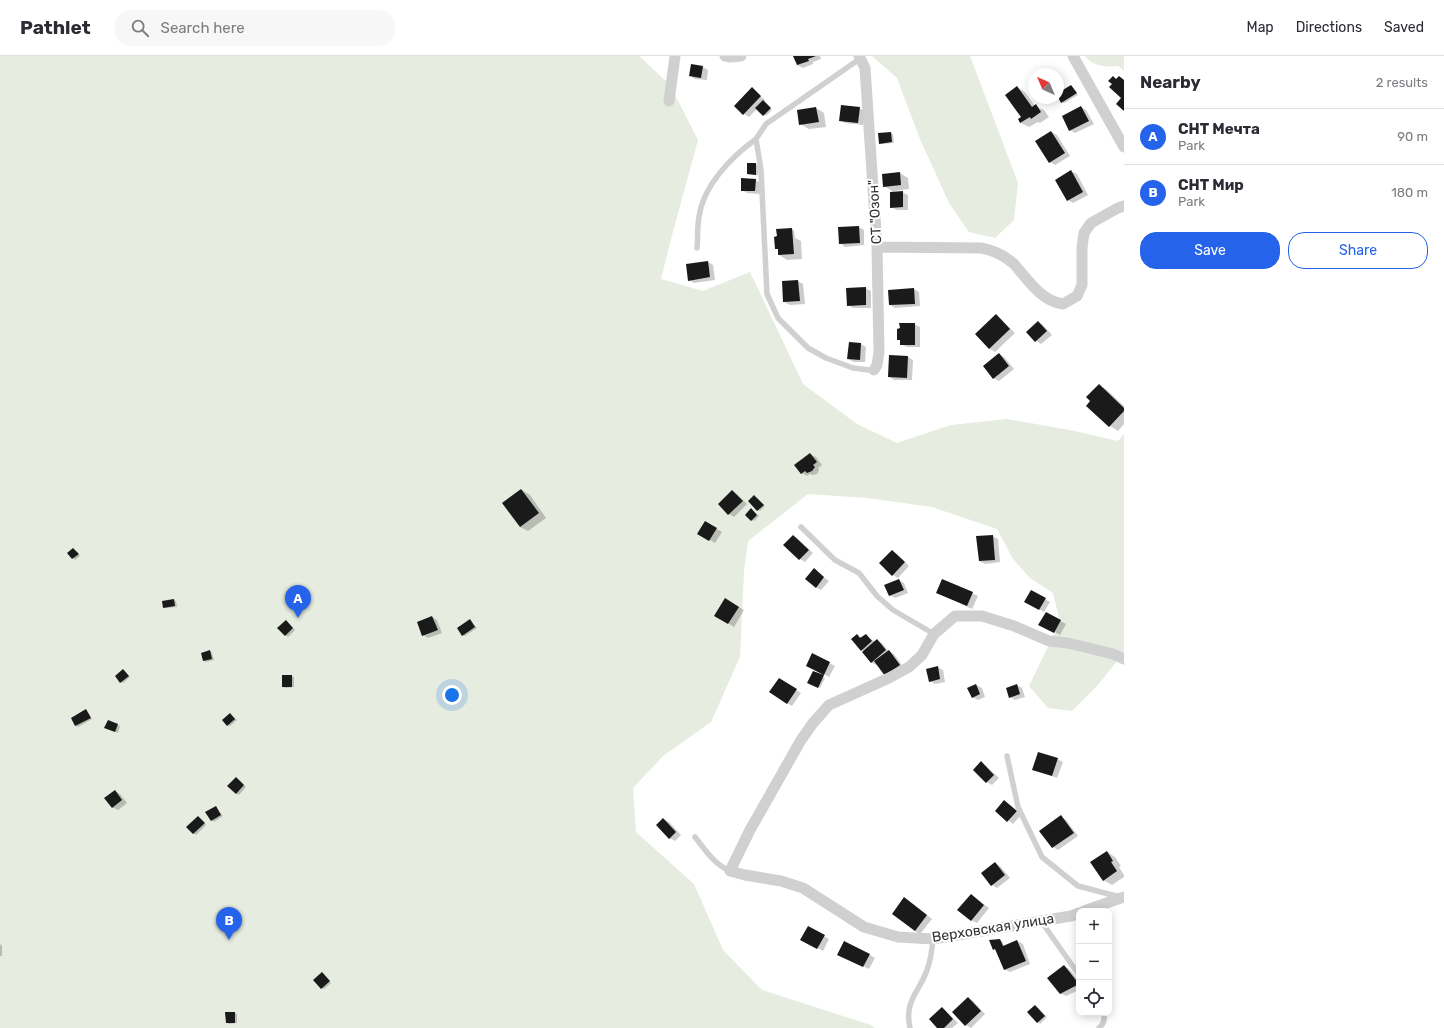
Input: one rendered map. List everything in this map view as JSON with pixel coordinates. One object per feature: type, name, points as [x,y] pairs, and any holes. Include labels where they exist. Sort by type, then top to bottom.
[{"type":"street","points":[[669,101],[674,56]]},
{"type":"street","points":[[725,56],[741,56]]},
{"type":"street","points":[[1073,56],[1124,147]]},
{"type":"street","name":"СТ \"Озон\"","points":[[860,57],[865,68],[877,247],[879,352],[877,364],[874,370]]},
{"type":"street","points":[[877,247],[981,248],[992,250],[1013,263],[1028,282],[1042,294],[1056,303],[1063,304],[1077,296],[1082,285],[1082,248],[1084,233],[1091,223],[1124,206]]},
{"type":"street","points":[[730,872],[750,830],[812,723],[829,705],[889,678],[909,667],[922,655],[934,634],[954,616],[982,616],[1014,626],[1049,641],[1068,643],[1113,654],[1124,659]]},
{"type":"street","name":"Верховская улица","points":[[730,872],[745,876],[781,881],[803,888],[864,927],[898,937],[933,939],[1076,914]]},
{"type":"street","points":[[1092,908],[1123,897]]},
{"type":"lane","points":[[697,248],[699,217],[705,194],[740,150],[756,139],[766,124],[860,57]]},
{"type":"lane","points":[[756,139],[761,170],[767,294],[778,318],[808,348],[826,358],[853,368],[874,370]]},
{"type":"lane","points":[[801,527],[835,560],[859,573],[877,596],[893,610],[934,634]]},
{"type":"lane","points":[[1007,756],[1018,807],[1042,857],[1078,886],[1123,897]]},
{"type":"lane","name":"Верховская улица","points":[[695,837],[710,857],[720,867],[730,872]]},
{"type":"lane","points":[[1041,921],[1076,971]]},
{"type":"lane","points":[[910,1028],[908,1018],[910,1004],[927,971],[932,954],[933,939]]},
{"type":"lane","points":[[1099,1028],[1102,1026],[1105,1019],[1104,1016]]},
{"type":"shaded area","points":[[0,56],[639,56],[670,85],[698,140],[661,279],[703,291],[750,272],[803,384],[857,424],[897,443],[951,425],[1007,419],[1075,431],[1118,441],[1124,434],[1124,652],[1098,685],[1072,711],[1048,708],[1029,686],[1060,622],[1053,593],[1030,578],[1013,559],[997,529],[932,507],[867,498],[808,494],[748,541],[744,572],[740,657],[711,722],[663,756],[633,788],[636,832],[694,884],[723,950],[762,990],[871,1025],[875,1028],[0,1028]]},
{"type":"shaded area","points":[[872,56],[970,56],[1018,183],[1014,220],[995,238],[969,232],[949,203],[920,139],[897,78]]},
{"type":"shaded area","points":[[1085,56],[1124,56],[1124,71],[1118,66],[1104,66],[1096,64],[1088,60]]},
{"type":"building","points":[[793,56],[816,56],[808,59],[809,61],[797,65]]},
{"type":"building","points":[[691,64],[703,66],[701,78],[689,76]]},
{"type":"building","points":[[1113,76],[1116,79],[1119,76],[1124,80],[1124,111],[1116,104],[1121,98],[1109,87],[1112,84],[1108,81]]},
{"type":"building","points":[[1071,85],[1077,93],[1064,101],[1064,89]]},
{"type":"building","points":[[1017,86],[1028,101],[1028,104],[1032,107],[1036,104],[1041,112],[1031,119],[1030,117],[1020,123],[1018,119],[1021,117],[1005,95]]},
{"type":"building","points":[[752,87],[761,96],[743,115],[734,106]]},
{"type":"building","points":[[763,100],[771,108],[763,116],[755,108]]},
{"type":"building","points":[[841,105],[860,107],[858,123],[839,121]]},
{"type":"building","points":[[1081,106],[1089,121],[1069,131],[1062,116]]},
{"type":"building","points":[[816,107],[819,122],[799,125],[797,110]]},
{"type":"building","points":[[1051,131],[1065,153],[1049,163],[1035,141]]},
{"type":"building","points":[[891,132],[892,142],[879,144],[878,133]]},
{"type":"building","points":[[747,163],[756,163],[756,175],[747,174]]},
{"type":"building","points":[[1071,170],[1083,192],[1067,201],[1055,180]]},
{"type":"building","points":[[900,172],[901,185],[883,187],[882,174]]},
{"type":"building","points":[[741,178],[756,179],[755,191],[741,191]]},
{"type":"building","points":[[903,191],[903,207],[890,208],[890,192]]},
{"type":"building","points":[[859,226],[860,243],[839,244],[838,227]]},
{"type":"building","points":[[792,228],[794,254],[778,255],[778,249],[775,249],[774,237],[777,236],[776,229]]},
{"type":"building","points":[[708,261],[710,277],[688,281],[686,264]]},
{"type":"building","points":[[798,280],[800,301],[783,302],[782,281]]},
{"type":"building","points":[[866,287],[866,305],[847,306],[846,288]]},
{"type":"building","points":[[914,288],[915,304],[889,305],[888,290]]},
{"type":"building","points":[[996,314],[1010,329],[989,349],[975,334]]},
{"type":"building","points":[[1038,321],[1047,331],[1035,342],[1026,332]]},
{"type":"building","points":[[899,323],[915,323],[915,345],[900,345],[900,340],[897,340],[897,329],[900,328]]},
{"type":"building","points":[[849,342],[861,343],[860,360],[847,359]]},
{"type":"building","points":[[999,353],[1009,366],[993,379],[983,366]]},
{"type":"building","points":[[889,355],[908,356],[907,378],[888,377]]},
{"type":"building","points":[[1099,384],[1124,408],[1124,411],[1109,427],[1086,406],[1090,401],[1086,397]]},
{"type":"building","points":[[810,453],[817,462],[813,465],[815,467],[812,471],[807,473],[805,471],[801,474],[794,465]]},
{"type":"building","points":[[521,489],[539,513],[520,527],[502,503]]},
{"type":"building","points":[[732,490],[743,501],[728,515],[718,504]]},
{"type":"building","points":[[754,495],[764,505],[757,511],[748,501]]},
{"type":"building","points":[[751,508],[757,515],[751,521],[745,515]]},
{"type":"building","points":[[705,521],[717,528],[709,541],[697,534]]},
{"type":"building","points":[[793,535],[809,550],[799,560],[783,545]]},
{"type":"building","points":[[993,535],[995,560],[979,561],[976,536]]},
{"type":"building","points":[[73,548],[79,554],[72,559],[67,553]]},
{"type":"building","points":[[892,550],[905,562],[892,576],[879,563]]},
{"type":"building","points":[[814,568],[824,577],[816,588],[805,579]]},
{"type":"building","points":[[899,579],[904,590],[889,596],[884,585]]},
{"type":"building","points":[[942,579],[973,592],[967,606],[936,593]]},
{"type":"building","points":[[1031,590],[1046,598],[1039,610],[1024,602]]},
{"type":"building","points":[[725,598],[739,607],[728,624],[714,616]]},
{"type":"building","points":[[174,599],[175,606],[163,608],[162,601]]},
{"type":"building","points":[[1046,612],[1061,620],[1054,633],[1038,625]]},
{"type":"building","points":[[432,616],[438,630],[422,636],[417,622]]},
{"type":"building","points":[[470,619],[475,627],[462,636],[457,628]]},
{"type":"building","points":[[286,620],[293,628],[285,636],[277,628]]},
{"type":"building","points":[[857,634],[860,638],[866,634],[872,641],[861,651],[851,639]]},
{"type":"building","points":[[877,639],[886,650],[871,663],[862,652]]},
{"type":"building","points":[[210,650],[212,659],[203,661],[201,653]]},
{"type":"building","points":[[889,650],[900,665],[885,676],[874,661]]},
{"type":"building","points":[[812,653],[830,662],[824,675],[806,666]]},
{"type":"building","points":[[938,666],[940,679],[929,682],[926,669]]},
{"type":"building","points":[[123,669],[129,676],[120,683],[115,676]]},
{"type":"building","points":[[813,671],[824,675],[818,688],[807,683]]},
{"type":"building","points":[[282,675],[292,675],[292,687],[282,687]]},
{"type":"building","points":[[779,678],[797,689],[787,704],[769,692]]},
{"type":"building","points":[[976,684],[980,694],[972,698],[967,688]]},
{"type":"building","points":[[1017,684],[1020,694],[1009,698],[1006,688]]},
{"type":"building","points":[[86,709],[91,718],[75,726],[71,718]]},
{"type":"building","points":[[230,713],[235,719],[227,726],[222,720]]},
{"type":"building","points":[[108,720],[118,724],[115,732],[104,728]]},
{"type":"building","points":[[1038,752],[1058,758],[1052,776],[1032,770]]},
{"type":"building","points":[[981,761],[994,775],[986,783],[973,770]]},
{"type":"building","points":[[236,777],[244,785],[236,794],[227,786]]},
{"type":"building","points":[[115,790],[122,800],[112,808],[104,798]]},
{"type":"building","points":[[1004,800],[1017,811],[1007,822],[995,811]]},
{"type":"building","points":[[216,806],[221,815],[211,821],[205,812]]},
{"type":"building","points":[[1061,815],[1074,833],[1052,848],[1039,831]]},
{"type":"building","points":[[198,816],[205,823],[193,834],[186,827]]},
{"type":"building","points":[[663,818],[676,832],[669,839],[656,825]]},
{"type":"building","points":[[1107,851],[1113,861],[1111,862],[1117,871],[1103,881],[1090,862]]},
{"type":"building","points":[[995,862],[1005,875],[991,886],[981,873]]},
{"type":"building","points":[[971,894],[984,905],[971,921],[957,910]]},
{"type":"building","points":[[904,897],[927,915],[915,931],[892,914]]},
{"type":"building","points":[[808,926],[825,935],[817,949],[800,940]]},
{"type":"building","points":[[1000,939],[1003,946],[1017,940],[1026,961],[1004,970],[995,949],[993,950],[989,940]]},
{"type":"building","points":[[844,941],[870,954],[863,967],[837,955]]},
{"type":"building","points":[[1064,965],[1076,980],[1076,986],[1060,994],[1047,978]]},
{"type":"building","points":[[322,972],[330,981],[321,989],[313,980]]},
{"type":"building","points":[[968,997],[981,1011],[965,1026],[952,1012]]},
{"type":"building","points":[[1035,1005],[1045,1016],[1037,1023],[1027,1012]]},
{"type":"building","points":[[942,1007],[953,1019],[944,1028],[937,1028],[929,1019]]},
{"type":"building","points":[[225,1012],[235,1012],[235,1023],[226,1023]]},
{"type":"place","name":"СНТ Мечта","points":[[298,618]]},
{"type":"place","name":"СНТ Мир","points":[[229,940]]}]
